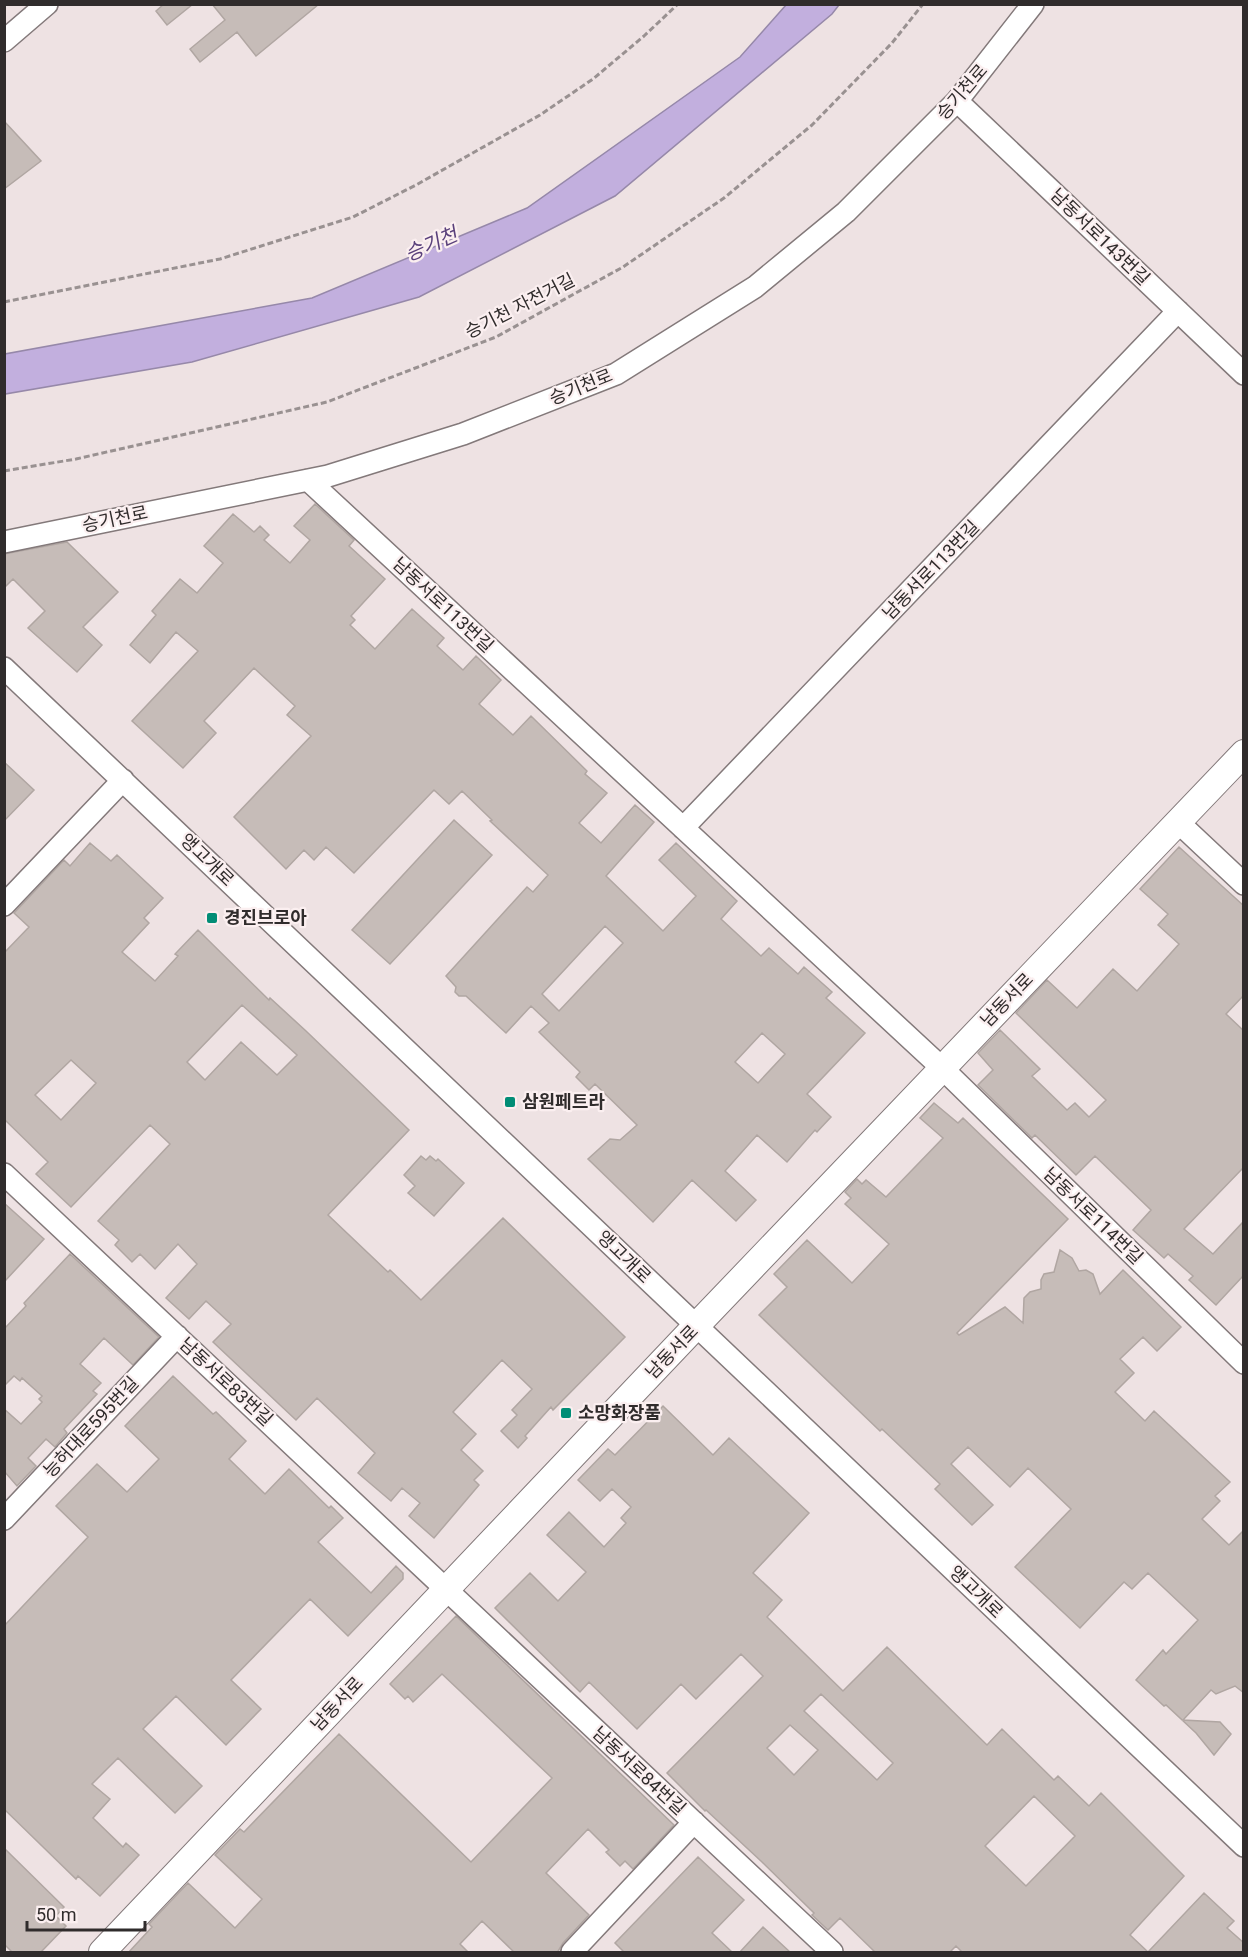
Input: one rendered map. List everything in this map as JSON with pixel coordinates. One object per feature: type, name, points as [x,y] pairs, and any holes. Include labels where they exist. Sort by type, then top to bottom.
[{"type":"main road","name":"남동서로","points":[[102,1953],[696,1326],[1244,753]]},
{"type":"street","points":[[4,40],[47,4]]},
{"type":"street","name":"승기천로","points":[[4,542],[328,476],[463,434],[616,374],[755,288],[846,212],[957,101],[1033,4]]},
{"type":"street","name":"남동서로143번길","points":[[957,101],[1244,374]]},
{"type":"street","name":"남동서로113번길","points":[[683,828],[1178,311]]},
{"type":"street","name":"남동서로113번길","points":[[308,480],[942,1068]]},
{"type":"street","name":"앵고개로","points":[[4,668],[1244,1846]]},
{"type":"street","points":[[4,905],[123,780]]},
{"type":"street","points":[[1178,822],[1244,884]]},
{"type":"street","name":"남동서로114번길","points":[[942,1068],[1244,1363]]},
{"type":"street","name":"남동서로83번길","points":[[4,1174],[447,1589]]},
{"type":"street","name":"능허대로595번길","points":[[4,1519],[177,1336]]},
{"type":"street","name":"남동서로84번길","points":[[447,1589],[832,1953]]},
{"type":"street","points":[[572,1953],[694,1822]]},
{"type":"path","points":[[4,302],[220,259],[353,217],[540,116],[593,79],[678,4]]},
{"type":"path","name":"승기천 자전거길","points":[[4,471],[76,459],[327,402],[496,336],[624,267],[724,198],[812,125],[892,44],[923,4]]},
{"type":"shaded area","points":[[786,5],[839,5],[832,14],[615,196],[419,297],[192,362],[5,394],[5,354],[312,298],[527,208],[740,57]]},
{"type":"building","points":[[164,4],[193,4],[167,25],[156,11]]},
{"type":"building","points":[[212,4],[319,4],[256,56],[237,32],[200,62],[190,49],[225,20]]},
{"type":"building","points":[[4,121],[41,161],[4,189]]},
{"type":"building","points":[[315,504],[354,540],[349,546],[385,579],[351,616],[355,620],[350,625],[375,649],[412,609],[444,638],[437,646],[463,670],[476,656],[501,680],[479,704],[513,735],[531,716],[587,771],[585,774],[607,793],[579,823],[601,843],[635,805],[654,822],[606,876],[663,931],[696,896],[659,860],[676,843],[737,901],[721,919],[761,956],[769,948],[798,974],[804,967],[832,992],[826,998],[865,1033],[807,1094],[831,1117],[817,1132],[815,1130],[787,1162],[757,1135],[725,1171],[756,1200],[736,1221],[692,1180],[653,1222],[588,1159],[610,1139],[620,1140],[637,1125],[595,1084],[589,1090],[576,1077],[580,1072],[539,1032],[549,1023],[531,1006],[506,1033],[466,996],[459,996],[455,992],[456,987],[446,976],[527,887],[533,892],[548,875],[490,821],[492,820],[462,791],[449,804],[434,790],[354,873],[326,847],[314,860],[304,850],[286,869],[234,817],[311,736],[287,715],[295,706],[254,668],[204,721],[216,733],[183,768],[132,721],[198,651],[176,632],[150,663],[130,645],[156,615],[152,611],[180,579],[197,593],[223,563],[204,546],[233,514],[254,532],[260,526],[269,535],[264,540],[290,563],[310,540],[294,526]],"holes":[[[605,926],[623,943],[559,1011],[542,994]],[[762,1033],[785,1054],[758,1083],[735,1062]]]},
{"type":"building","points":[[67,542],[118,592],[83,627],[102,645],[77,672],[28,628],[45,611],[13,579],[4,588],[4,554]]},
{"type":"building","points":[[4,762],[34,790],[4,821]]},
{"type":"building","points":[[454,820],[492,855],[390,964],[352,930]]},
{"type":"building","points":[[90,843],[111,861],[117,855],[163,898],[144,918],[149,923],[122,952],[155,981],[178,956],[175,954],[198,930],[269,1000],[270,998],[306,1031],[409,1130],[328,1215],[388,1272],[390,1270],[421,1300],[503,1218],[625,1337],[553,1410],[551,1407],[525,1436],[527,1438],[518,1448],[501,1431],[517,1415],[512,1410],[532,1389],[502,1360],[453,1412],[476,1434],[461,1450],[483,1471],[474,1480],[479,1485],[434,1538],[409,1516],[420,1503],[402,1488],[391,1501],[358,1473],[375,1453],[317,1398],[296,1420],[213,1342],[231,1324],[206,1301],[189,1319],[166,1298],[197,1264],[178,1244],[155,1269],[140,1254],[132,1262],[115,1245],[119,1240],[98,1221],[170,1144],[150,1125],[71,1207],[36,1174],[48,1162],[4,1119],[4,953],[29,927],[14,913],[64,860],[70,866]],"holes":[[[242,1005],[297,1055],[277,1075],[241,1042],[205,1080],[187,1062]],[[71,1060],[96,1083],[61,1120],[35,1095]]]},
{"type":"building","points":[[1179,847],[1244,906],[1244,995],[1226,1014],[1244,1031],[1244,1167],[1184,1229],[1213,1254],[1244,1221],[1244,1275],[1216,1305],[1189,1280],[1193,1276],[1168,1254],[1164,1258],[1133,1230],[1151,1210],[1095,1156],[1076,1175],[1035,1135],[1032,1138],[978,1085],[993,1070],[978,1053],[1000,1030],[1040,1069],[1032,1076],[1067,1110],[1075,1103],[1089,1117],[1106,1100],[1016,1013],[1047,980],[1077,1008],[1113,969],[1137,991],[1179,944],[1158,925],[1168,914],[1140,889]]},
{"type":"building","points":[[934,1103],[958,1123],[963,1118],[1068,1219],[957,1333],[959,1335],[1005,1307],[1023,1323],[1024,1298],[1030,1292],[1041,1289],[1044,1274],[1054,1272],[1060,1250],[1072,1258],[1079,1271],[1086,1270],[1093,1274],[1100,1294],[1123,1270],[1181,1327],[1157,1351],[1143,1337],[1120,1359],[1134,1373],[1115,1392],[1145,1421],[1154,1411],[1230,1482],[1215,1496],[1220,1501],[1202,1519],[1229,1545],[1244,1530],[1244,1693],[1235,1686],[1216,1694],[1211,1690],[1183,1720],[1220,1722],[1231,1734],[1214,1755],[1196,1733],[1136,1680],[1163,1650],[1166,1654],[1198,1620],[1148,1573],[1132,1589],[1124,1582],[1080,1628],[1015,1567],[1071,1509],[1028,1468],[1010,1487],[968,1447],[951,1464],[993,1505],[972,1525],[935,1489],[940,1484],[882,1429],[880,1431],[759,1315],[787,1287],[774,1274],[807,1240],[852,1283],[889,1244],[845,1204],[851,1198],[845,1192],[857,1179],[862,1184],[866,1180],[886,1197],[943,1138],[920,1118]]},
{"type":"building","points":[[421,1156],[426,1160],[430,1156],[436,1161],[438,1159],[464,1183],[434,1216],[408,1193],[415,1186],[404,1175]]},
{"type":"building","points":[[4,1203],[44,1239],[4,1282]]},
{"type":"building","points":[[70,1254],[159,1337],[133,1365],[104,1338],[80,1364],[101,1383],[93,1391],[97,1394],[64,1429],[67,1433],[55,1447],[46,1439],[28,1458],[36,1466],[17,1486],[4,1471],[4,1409],[21,1424],[42,1402],[39,1399],[42,1396],[22,1378],[20,1381],[14,1376],[4,1386],[4,1329],[26,1306],[24,1303]]},
{"type":"building","points":[[173,1376],[246,1441],[229,1459],[265,1494],[289,1469],[329,1508],[331,1506],[343,1518],[318,1542],[371,1593],[396,1566],[403,1573],[403,1579],[348,1636],[310,1599],[231,1680],[261,1709],[226,1745],[176,1696],[143,1729],[202,1786],[175,1813],[118,1758],[92,1784],[110,1799],[93,1818],[123,1847],[126,1843],[139,1855],[100,1896],[78,1876],[76,1879],[4,1809],[4,1626],[88,1537],[56,1506],[97,1464],[127,1492],[159,1459],[125,1426]]},
{"type":"building","points":[[663,1406],[713,1455],[729,1438],[809,1513],[753,1573],[782,1600],[767,1617],[843,1691],[887,1647],[987,1745],[1002,1729],[1054,1780],[1058,1776],[1089,1806],[1101,1793],[1184,1876],[1130,1935],[1148,1952],[1204,1893],[1234,1921],[1227,1928],[1244,1943],[1244,1953],[963,1953],[956,1946],[949,1953],[876,1953],[840,1918],[828,1930],[762,1862],[667,1773],[763,1676],[741,1654],[696,1699],[681,1684],[637,1729],[589,1682],[580,1692],[495,1608],[530,1573],[558,1601],[586,1572],[547,1535],[569,1512],[604,1547],[626,1523],[621,1518],[631,1507],[612,1489],[600,1501],[578,1480],[608,1449],[615,1455]],"holes":[[[821,1694],[893,1763],[877,1780],[804,1711]],[[790,1725],[818,1750],[794,1775],[767,1748]],[[1034,1796],[1075,1836],[1026,1886],[985,1846]]]},
{"type":"building","points":[[456,1616],[674,1825],[633,1869],[625,1861],[620,1866],[606,1852],[609,1850],[588,1829],[546,1873],[589,1915],[563,1943],[557,1953],[515,1953],[482,1921],[460,1944],[469,1953],[128,1953],[152,1927],[149,1924],[188,1883],[235,1928],[262,1899],[215,1855],[240,1829],[244,1832],[339,1734],[471,1862],[552,1778],[442,1674],[413,1702],[408,1696],[405,1699],[390,1684]]},
{"type":"building","points":[[4,1848],[64,1907],[56,1916],[66,1926],[40,1953],[13,1953],[4,1944]]},
{"type":"building","points":[[698,1857],[744,1900],[712,1933],[733,1953],[625,1953],[615,1943]]},
{"type":"building","points":[[763,1927],[791,1953],[739,1953]]},
{"type":"place","name":"경진브로아","points":[[212,918]]},
{"type":"place","name":"삼원페트라","points":[[510,1102]]},
{"type":"place","name":"소망화장품","points":[[566,1413]]},
{"type":"water label","name":"승기천","points":[[431,244]]}]
